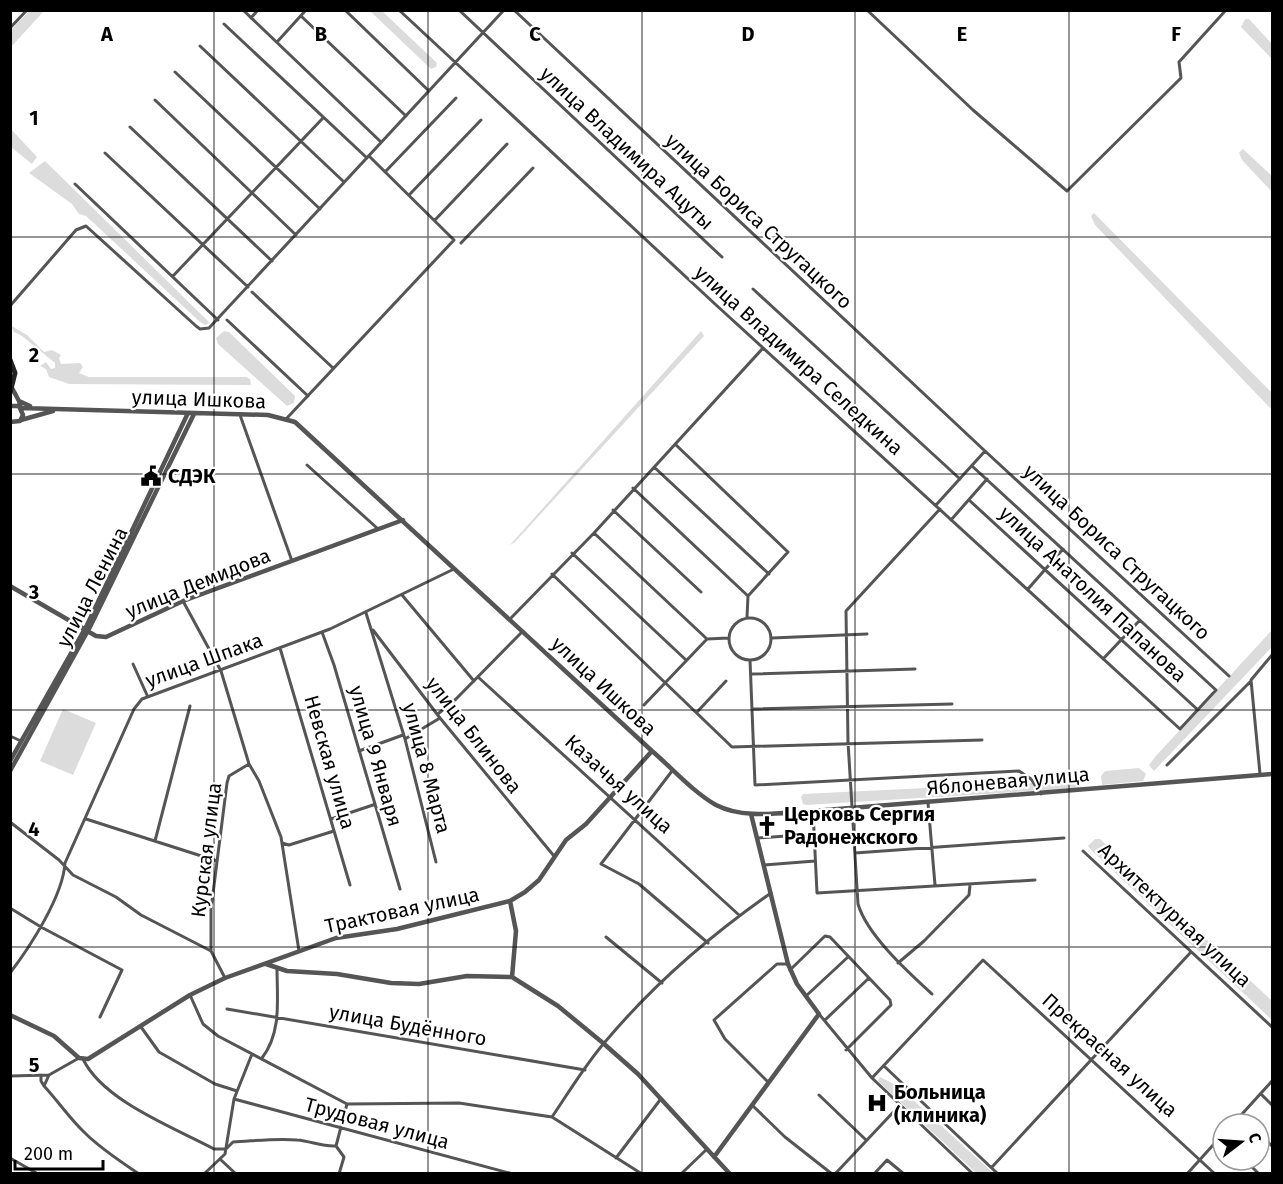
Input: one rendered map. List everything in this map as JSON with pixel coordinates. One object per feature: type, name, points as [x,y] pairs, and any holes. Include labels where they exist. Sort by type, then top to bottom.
[{"type":"main road","points":[[10,360],[15,370],[11,391]]},
{"type":"street","points":[[17,10],[21,18]]},
{"type":"street","points":[[10,28],[27,10]]},
{"type":"street","points":[[243,10],[381,142]]},
{"type":"street","points":[[251,18],[258,10]]},
{"type":"street","points":[[276,42],[306,10]]},
{"type":"street","points":[[345,10],[429,91]]},
{"type":"street","name":"улица Владимира Селедкина","points":[[399,10],[763,348],[1180,729],[1198,710]]},
{"type":"street","name":"улица Владимира Ацуты","points":[[459,10],[722,257]]},
{"type":"street","points":[[10,306],[76,230],[86,226],[200,329],[209,328],[504,10]]},
{"type":"street","name":"улица Бориса Стругацкого","points":[[514,10],[1229,676]]},
{"type":"street","points":[[867,10],[974,110],[1067,192],[1181,78],[1179,62],[1226,10]]},
{"type":"street","points":[[301,16],[406,116]]},
{"type":"street","points":[[224,24],[323,118],[463,243],[533,168]]},
{"type":"street","points":[[200,46],[344,182]]},
{"type":"street","points":[[176,72],[320,209]]},
{"type":"street","points":[[385,172],[456,98]]},
{"type":"street","points":[[155,100],[296,235]]},
{"type":"street","points":[[173,276],[323,118]]},
{"type":"street","points":[[410,194],[481,120]]},
{"type":"street","points":[[130,127],[272,261]]},
{"type":"street","points":[[435,220],[507,144]]},
{"type":"street","points":[[105,153],[248,287]]},
{"type":"street","points":[[75,184],[218,320]]},
{"type":"street","points":[[287,418],[453,242],[454,237]]},
{"type":"street","points":[[753,288],[960,479]]},
{"type":"street","points":[[252,292],[333,369]]},
{"type":"street","points":[[227,320],[308,396]]},
{"type":"street","points":[[511,618],[594,533],[763,348]]},
{"type":"street","points":[[11,391],[19,401],[23,415],[21,420]]},
{"type":"street","points":[[19,401],[33,407]]},
{"type":"street","points":[[10,405],[21,408]]},
{"type":"street","name":"улица Ишкова","points":[[21,408],[287,418],[307,431],[673,769],[716,804],[751,814]]},
{"type":"street","name":"улица Ишкова","points":[[12,424],[34,415],[67,410]]},
{"type":"street","name":"улица Ленина","points":[[10,761],[86,631],[188,413]]},
{"type":"street","name":"улица Ленина","points":[[10,771],[86,631],[194,414]]},
{"type":"street","points":[[240,415],[292,561]]},
{"type":"street","points":[[676,445],[788,552],[748,596],[747,617]]},
{"type":"street","points":[[936,506],[985,451]]},
{"type":"street","points":[[307,465],[379,529]]},
{"type":"street","points":[[972,466],[1216,690],[1198,710]]},
{"type":"street","points":[[654,467],[769,574]]},
{"type":"street","points":[[951,520],[987,480]]},
{"type":"street","points":[[633,488],[748,596]]},
{"type":"street","name":"улица Анатолия Папанова","points":[[969,500],[1198,710]]},
{"type":"street","points":[[932,994],[898,963],[862,914],[856,891],[844,636],[846,611],[940,509]]},
{"type":"street","points":[[613,510],[701,592]]},
{"type":"street","name":"улица Демидова","points":[[10,586],[86,631],[99,637],[110,636],[183,601],[403,520]]},
{"type":"street","points":[[594,533],[707,639]]},
{"type":"street","points":[[1028,589],[1063,549]]},
{"type":"street","points":[[572,554],[686,660]]},
{"type":"street","name":"улица Шпака","points":[[10,973],[41,927],[134,710],[148,696],[322,632],[366,613],[456,568]]},
{"type":"street","points":[[552,574],[698,711],[732,747],[982,740]]},
{"type":"street","points":[[402,595],[474,681]]},
{"type":"street","points":[[183,601],[221,671],[249,764],[259,780],[282,843],[299,951]]},
{"type":"street","name":"улица 8 Марта","points":[[366,613],[404,737],[436,862]]},
{"type":"street","points":[[747,617],[763,622],[772,638],[765,655],[750,660],[734,653],[728,638],[738,620],[747,617]]},
{"type":"street","points":[[1103,659],[1140,620]]},
{"type":"street","name":"улица Блинова","points":[[373,630],[440,718],[554,856]]},
{"type":"street","points":[[438,713],[474,681],[523,630]]},
{"type":"street","name":"улица 9 Января","points":[[322,632],[400,889]]},
{"type":"street","points":[[772,638],[867,634]]},
{"type":"street","points":[[644,705],[707,639],[728,638]]},
{"type":"street","name":"Невская улица","points":[[280,648],[350,885]]},
{"type":"street","points":[[1167,765],[1272,656]]},
{"type":"street","points":[[750,660],[755,785],[1019,771],[1031,779],[1041,794]]},
{"type":"street","points":[[133,664],[148,696]]},
{"type":"street","points":[[752,674],[915,669]]},
{"type":"street","name":"Казачья улица","points":[[478,677],[739,915]]},
{"type":"street","points":[[1251,680],[1260,775]]},
{"type":"street","points":[[698,711],[726,681]]},
{"type":"street","points":[[753,709],[951,704]]},
{"type":"street","points":[[155,841],[190,706]]},
{"type":"street","points":[[359,751],[404,737],[440,718]]},
{"type":"street","points":[[10,735],[21,741]]},
{"type":"street","name":"Трактовая улица","points":[[81,1058],[106,1050],[190,995],[225,978],[336,938],[397,929],[510,901],[539,880],[554,856],[652,751]]},
{"type":"street","name":"Курская улица","points":[[211,951],[211,909],[229,776],[249,764]]},
{"type":"street","points":[[673,769],[601,864],[639,884],[708,943]]},
{"type":"street","name":"Яблоневая улица","points":[[751,814],[928,803],[1272,774]]},
{"type":"street","points":[[928,803],[935,886]]},
{"type":"street","points":[[331,819],[373,805]]},
{"type":"street","points":[[813,811],[817,893],[1035,880]]},
{"type":"street","points":[[751,814],[789,967],[806,996],[846,1050],[872,1078],[899,1106],[973,1173]]},
{"type":"street","points":[[86,819],[217,861]]},
{"type":"street","points":[[10,822],[73,875],[116,897],[141,915],[211,951],[225,978]]},
{"type":"street","points":[[282,843],[289,844],[334,831]]},
{"type":"street","points":[[758,838],[814,834]]},
{"type":"street","points":[[855,853],[1064,838]]},
{"type":"street","name":"Архитектурная улица","points":[[1083,850],[1272,1027]]},
{"type":"street","points":[[764,865],[815,861]]},
{"type":"street","points":[[898,963],[924,941],[969,895],[970,885]]},
{"type":"street","points":[[552,1117],[603,1043],[662,983],[739,915],[771,893]]},
{"type":"street","points":[[510,901],[516,931],[512,977]]},
{"type":"street","points":[[10,908],[122,970],[100,1017]]},
{"type":"street","points":[[789,967],[825,936],[830,937],[891,1000],[891,1005],[846,1050]]},
{"type":"street","points":[[606,937],[662,983]]},
{"type":"street","points":[[992,1167],[1191,951]]},
{"type":"street","points":[[806,996],[848,957]]},
{"type":"street","name":"Прекрасная улица","points":[[884,1066],[983,960],[1215,1173]]},
{"type":"street","points":[[266,964],[287,971],[337,974],[391,983],[419,984],[466,976],[512,977],[558,1006],[638,1074],[730,1173]]},
{"type":"street","points":[[768,1082],[724,1039],[714,1020],[777,964],[789,967]]},
{"type":"street","points":[[261,1059],[272,1041],[278,1017],[277,968]]},
{"type":"street","points":[[824,1021],[869,978]]},
{"type":"street","points":[[190,995],[203,1024],[218,1036],[347,1104],[459,1103],[552,1117],[642,1173]]},
{"type":"street","name":"улица Будённого","points":[[227,1009],[585,1070]]},
{"type":"street","points":[[714,1157],[819,1014]]},
{"type":"street","points":[[10,1015],[62,1040],[81,1058],[101,1083],[138,1109],[214,1149],[226,1149],[233,1142],[258,1140],[298,1140],[324,1146],[336,1146]]},
{"type":"street","points":[[141,1027],[159,1052],[214,1084],[237,1091]]},
{"type":"street","points":[[204,1173],[221,1160],[226,1149],[234,1100],[252,1054]]},
{"type":"street","points":[[10,1076],[49,1075],[81,1058]]},
{"type":"street","points":[[872,1078],[884,1066],[998,1173]]},
{"type":"street","points":[[41,1075],[40,1081],[86,1134],[139,1173]]},
{"type":"street","points":[[44,1086],[49,1075]]},
{"type":"street","points":[[1244,1112],[1272,1081]]},
{"type":"street","points":[[1261,1094],[1272,1105]]},
{"type":"street","points":[[819,1095],[866,1139]]},
{"type":"street","name":"Трудовая улица","points":[[234,1100],[341,1130],[513,1173]]},
{"type":"street","points":[[616,1158],[660,1100]]},
{"type":"street","points":[[336,1146],[347,1104]]},
{"type":"street","points":[[753,1106],[786,1137],[834,1173],[899,1106]]},
{"type":"street","points":[[336,1146],[344,1157],[339,1173]]},
{"type":"street","points":[[1187,1173],[1211,1148]]},
{"type":"street","points":[[681,1173],[707,1149]]},
{"type":"street","points":[[11,1158],[38,1173]]},
{"type":"street","points":[[221,1160],[236,1173]]},
{"type":"street","points":[[874,1173],[887,1160],[904,1173]]},
{"type":"shaded area","points":[[29,11],[44,11],[11,47],[11,30]]},
{"type":"shaded area","points":[[370,11],[382,11],[437,63],[436,67],[431,69]]},
{"type":"shaded area","points":[[1245,19],[1249,19],[1272,44],[1272,59],[1241,27]]},
{"type":"shaded area","points":[[10,128],[37,157],[32,164],[11,147]]},
{"type":"shaded area","points":[[1243,149],[1272,176],[1272,192],[1242,160],[1239,153]]},
{"type":"shaded area","points":[[45,161],[210,323],[205,325],[199,321],[86,216],[79,214],[72,204],[29,173]]},
{"type":"shaded area","points":[[1094,213],[1272,393],[1272,410],[1095,225],[1091,216]]},
{"type":"shaded area","points":[[10,325],[27,335],[44,352],[52,350],[61,355],[59,358],[61,364],[80,363],[83,367],[79,373],[89,377],[246,377],[250,379],[251,385],[69,384],[49,377],[46,369],[40,366],[46,362],[51,369],[55,368],[55,363],[14,332]]},
{"type":"shaded area","points":[[224,331],[229,332],[295,396],[294,403],[287,406],[218,344],[216,338]]},
{"type":"shaded area","points":[[701,331],[704,336],[510,545]]},
{"type":"shaded area","points":[[1272,630],[1272,647],[1154,771],[1149,765],[1155,757]]},
{"type":"shaded area","points":[[63,709],[96,723],[73,775],[40,761]]},
{"type":"shaded area","points":[[1139,768],[1146,774],[1143,781],[1102,785],[1101,776],[1105,771]]},
{"type":"shaded area","points":[[1081,781],[1081,788],[806,805],[803,804],[801,797],[803,794]]},
{"type":"shaded area","points":[[1095,839],[1100,839],[1272,1001],[1272,1020],[1091,850],[1088,846]]},
{"type":"shaded area","points":[[880,1077],[898,1086],[993,1173],[976,1173],[878,1081]]},
{"type":"place","name":"СДЭК","points":[[151,476]]},
{"type":"place","name":"Церковь Сергия Радонежского","points":[[767,826]]},
{"type":"place","name":"Больница (клиника)","points":[[877,1103]]}]
